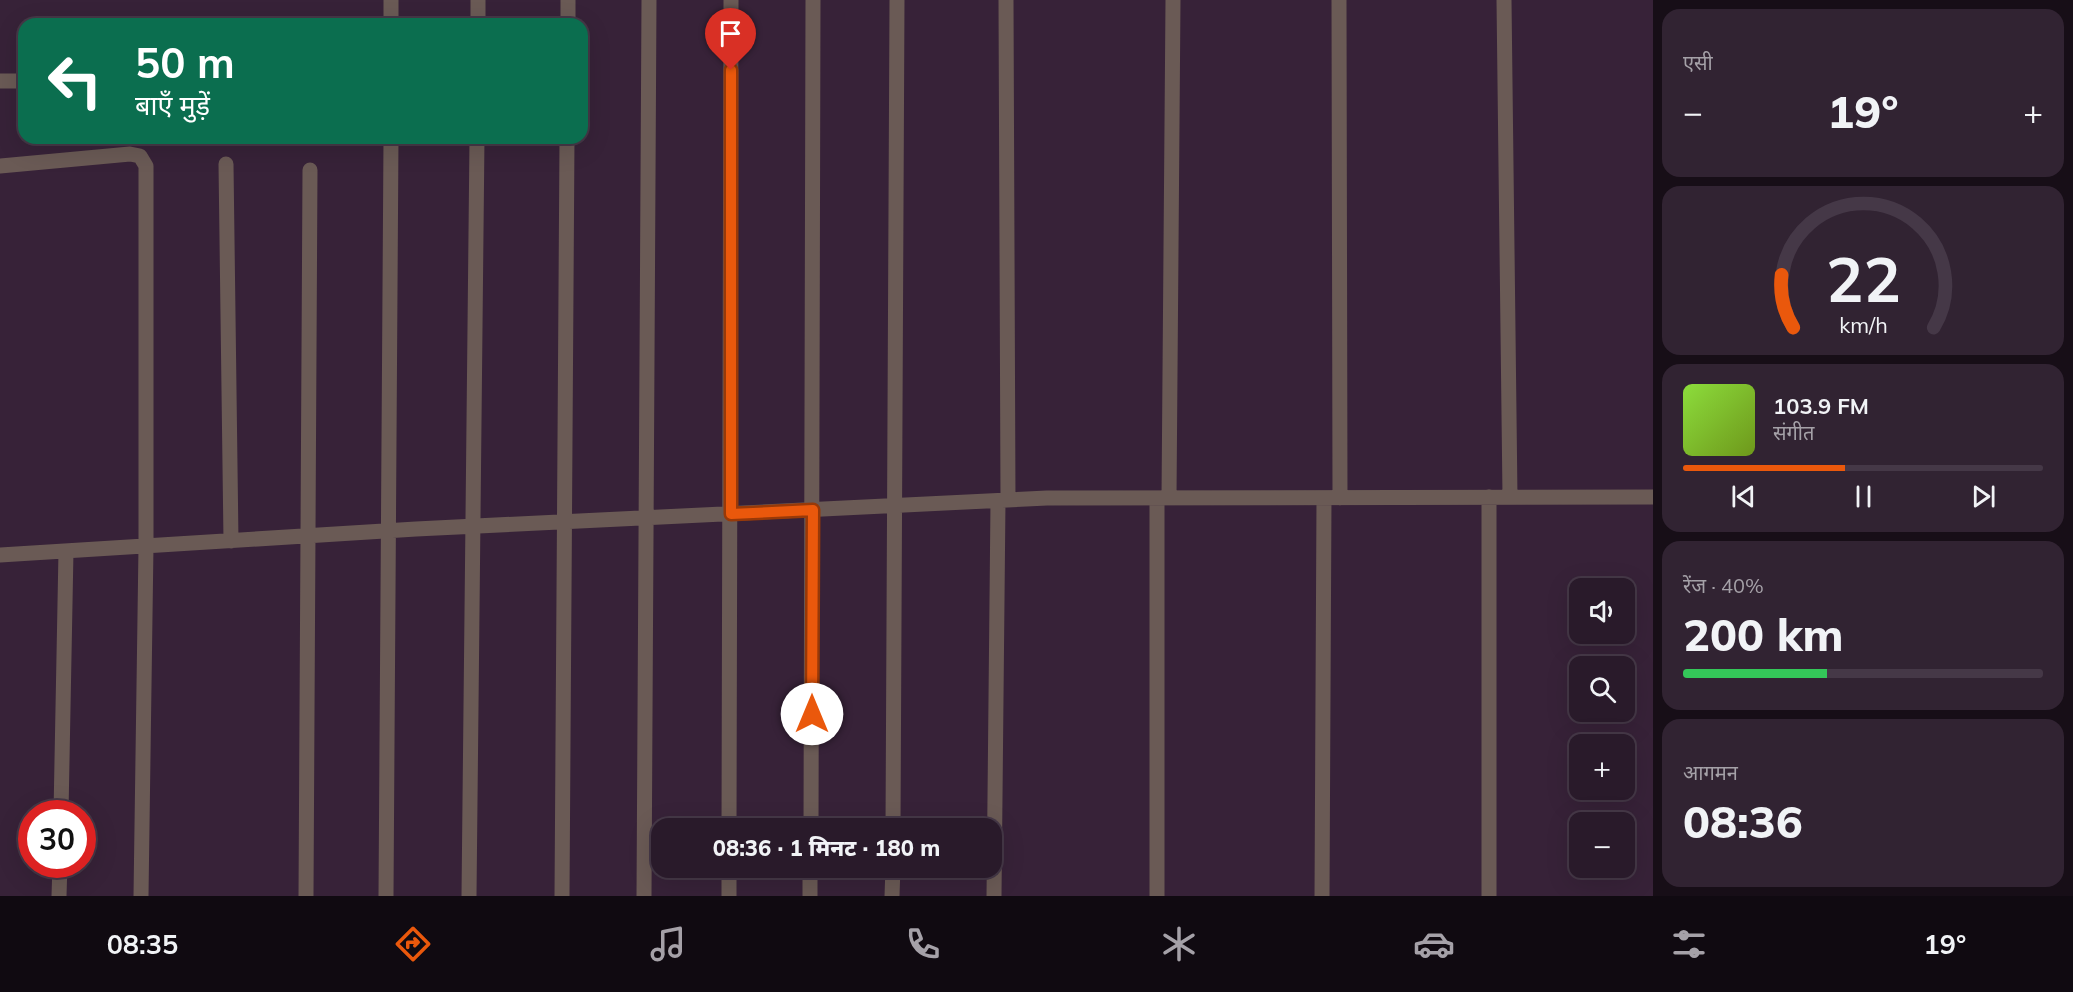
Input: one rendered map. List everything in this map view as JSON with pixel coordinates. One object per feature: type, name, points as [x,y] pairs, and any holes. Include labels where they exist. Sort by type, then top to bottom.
[{"type":"street","points":[[379,0],[392,0],[391,18]]},
{"type":"street","points":[[478,0],[478,18]]},
{"type":"street","points":[[568,0],[568,18]]},
{"type":"street","points":[[644,896],[649,0]]},
{"type":"street","points":[[729,818],[731,0]]},
{"type":"street","points":[[811,818],[813,0]]},
{"type":"street","points":[[893,818],[897,506],[897,0]]},
{"type":"street","points":[[994,896],[1003,501],[1006,0]]},
{"type":"street","points":[[1157,896],[1173,0]]},
{"type":"street","points":[[1339,0],[1340,498]]},
{"type":"street","points":[[1504,0],[1510,497]]},
{"type":"street","points":[[0,81],[18,81]]},
{"type":"street","points":[[386,896],[391,531],[391,144]]},
{"type":"street","points":[[468,896],[477,144]]},
{"type":"street","points":[[562,896],[567,144]]},
{"type":"street","points":[[0,166],[130,154],[143,159],[146,166],[146,546],[141,896]]},
{"type":"street","points":[[226,164],[231,541]]},
{"type":"street","points":[[306,896],[310,170]]},
{"type":"street","points":[[1489,497],[1489,896]]},
{"type":"street","points":[[0,555],[474,526],[1003,501],[1163,498],[1653,497]]},
{"type":"street","points":[[1322,896],[1324,498]]},
{"type":"street","points":[[61,800],[66,551]]},
{"type":"street","points":[[59,896],[60,878]]},
{"type":"street","points":[[729,878],[729,896]]},
{"type":"street","points":[[810,878],[810,896]]},
{"type":"street","points":[[892,896],[893,878]]},
{"type":"route","points":[[731,70],[731,514],[813,510],[812,714]]}]
